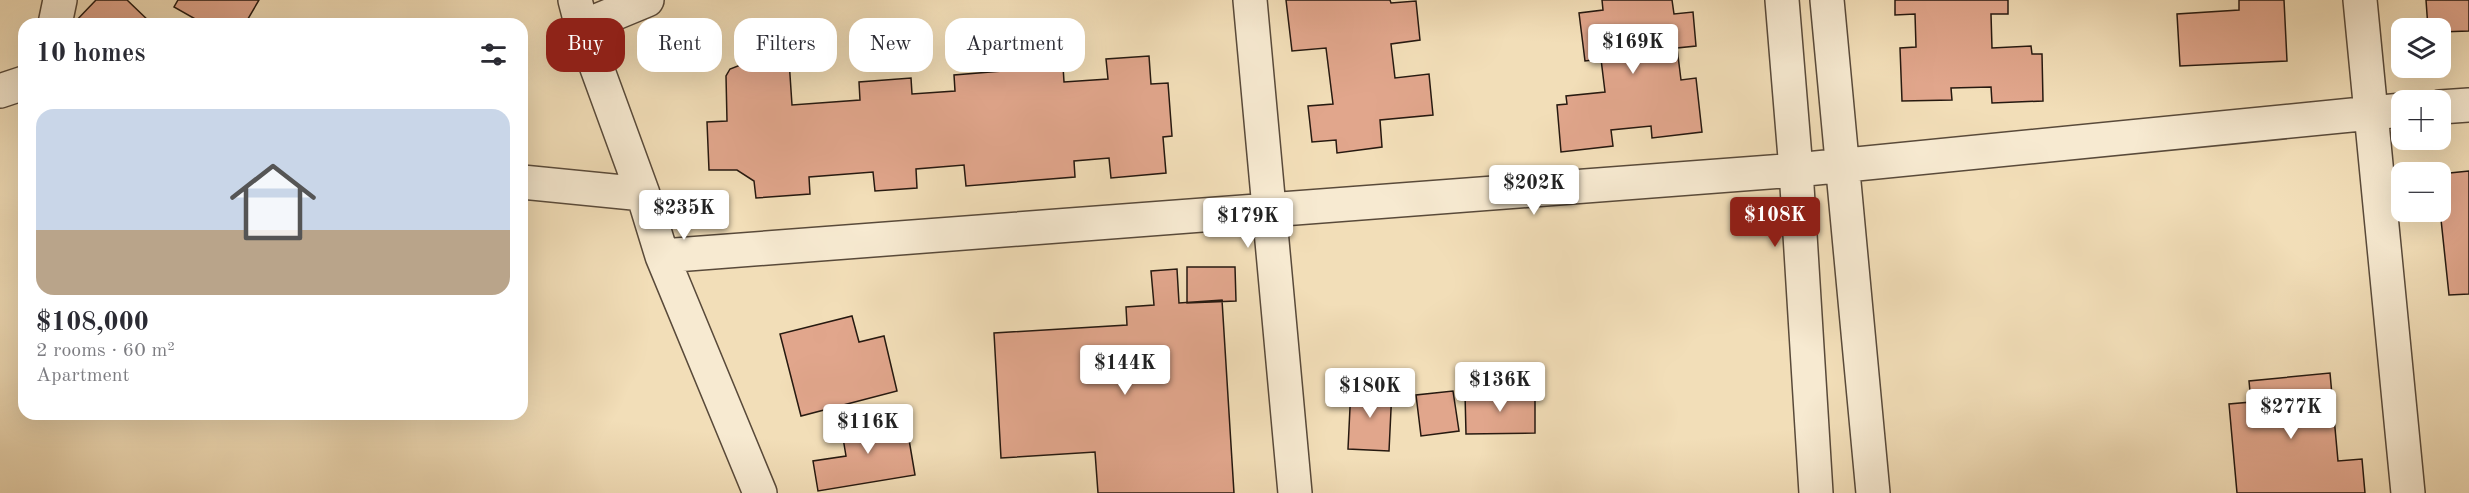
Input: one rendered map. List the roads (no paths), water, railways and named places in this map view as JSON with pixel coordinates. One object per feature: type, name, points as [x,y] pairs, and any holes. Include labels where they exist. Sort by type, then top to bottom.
[{"type":"street","points":[[56,18],[60,0]]},
{"type":"street","points":[[646,0],[579,14],[643,194],[662,256],[760,493]]},
{"type":"street","points":[[1250,0],[1295,493]]},
{"type":"street","points":[[1782,0],[1796,170],[1816,493]]},
{"type":"street","points":[[1827,0],[1874,493]]},
{"type":"street","points":[[2360,0],[2386,112],[2408,493]]},
{"type":"street","points":[[0,91],[18,84]]},
{"type":"street","points":[[2451,106],[2469,105]]},
{"type":"street","points":[[662,256],[1796,170],[2386,112]]},
{"type":"street","points":[[528,183],[643,194]]}]
